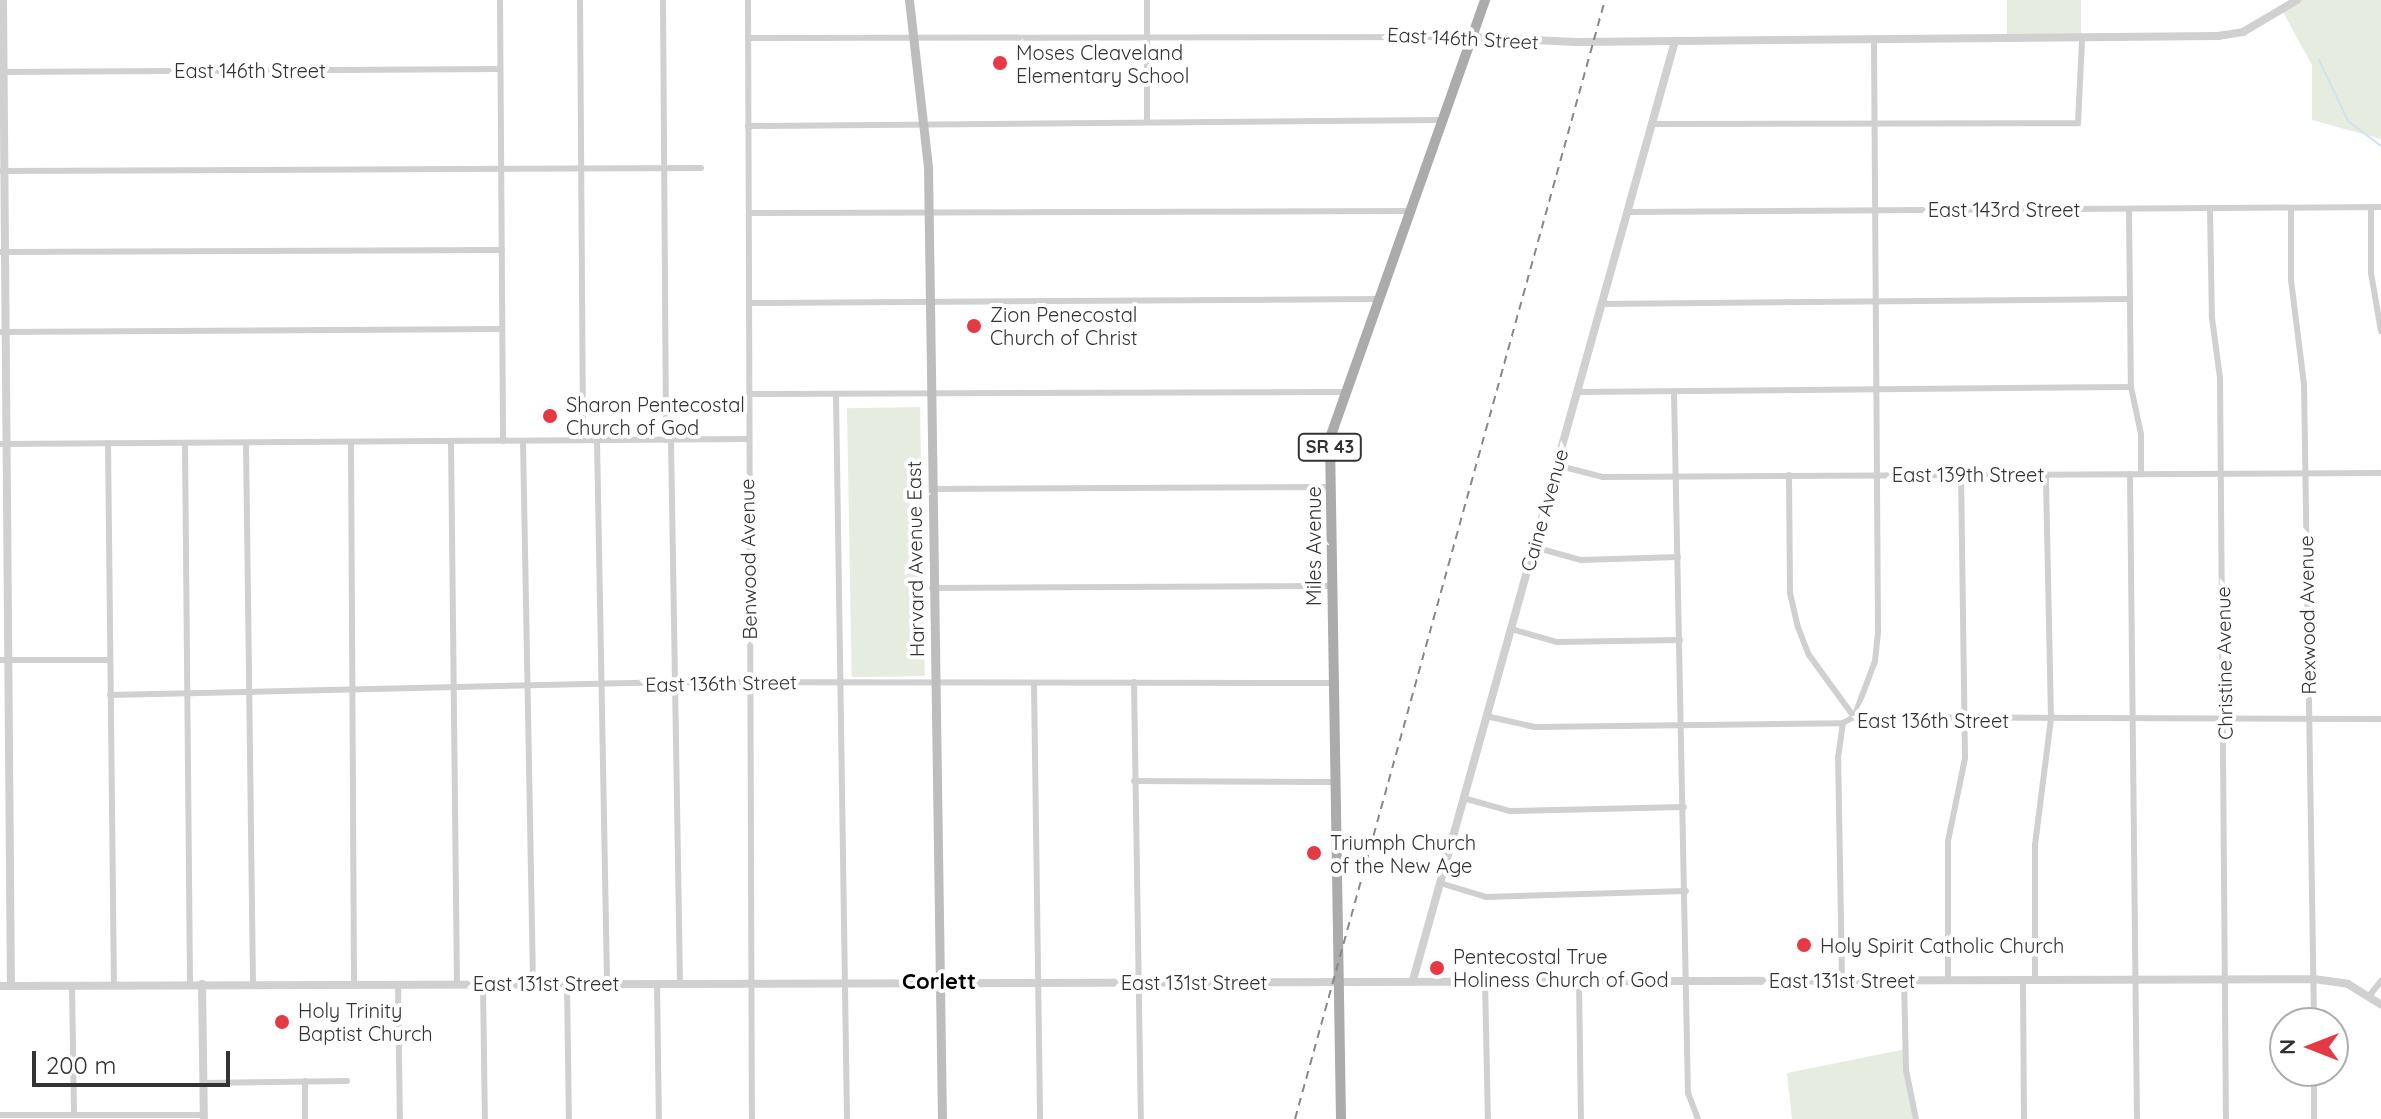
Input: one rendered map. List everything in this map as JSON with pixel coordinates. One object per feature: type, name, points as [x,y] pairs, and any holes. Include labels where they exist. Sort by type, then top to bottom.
[{"type":"main road","name":"Harvard Avenue East","points":[[909,0],[929,211],[942,1119]]},
{"type":"main road","name":"Miles Avenue","points":[[1341,1119],[1335,981],[1330,438],[1485,0]]},
{"type":"street","points":[[3,0],[2,444],[11,986]]},
{"type":"street","points":[[500,0],[503,441]]},
{"type":"street","points":[[580,0],[583,440]]},
{"type":"street","points":[[663,0],[680,983]]},
{"type":"street","name":"Benwood Avenue","points":[[748,0],[752,394],[748,439],[752,1119]]},
{"type":"street","points":[[1147,0],[1147,122]]},
{"type":"street","name":"East 146th Street","points":[[748,38],[1147,34],[1471,37],[1481,42],[2082,40],[2243,32],[2297,0]]},
{"type":"street","points":[[1789,475],[1790,593],[1798,627],[1809,655],[1854,717],[1866,692],[1878,630],[1874,40]]},
{"type":"street","points":[[1652,124],[2078,123],[2082,40]]},
{"type":"street","name":"Caine Avenue","points":[[1413,980],[1675,41]]},
{"type":"street","name":"East 146th Street","points":[[2,72],[500,69]]},
{"type":"street","points":[[748,126],[1442,120]]},
{"type":"street","points":[[2,171],[701,168]]},
{"type":"street","points":[[2371,207],[2371,273],[2381,331]]},
{"type":"street","name":"East 143rd Street","points":[[1627,212],[2381,207]]},
{"type":"street","name":"Christine Avenue","points":[[2210,208],[2226,721],[2226,1119]]},
{"type":"street","name":"Rexwood Avenue","points":[[2291,208],[2304,473],[2314,1007]]},
{"type":"street","points":[[2129,209],[2131,387],[2141,434],[2141,474]]},
{"type":"street","points":[[750,213],[1408,211]]},
{"type":"street","points":[[2,252],[502,250]]},
{"type":"street","points":[[751,303],[1378,299]]},
{"type":"street","points":[[1601,304],[2130,299]]},
{"type":"street","points":[[2,332],[502,329]]},
{"type":"street","points":[[1577,392],[2131,387]]},
{"type":"street","points":[[752,394],[1344,392]]},
{"type":"street","points":[[1674,392],[1688,1093],[1698,1119]]},
{"type":"street","points":[[836,394],[847,1119]]},
{"type":"street","points":[[2,444],[748,439]]},
{"type":"street","points":[[597,440],[607,983]]},
{"type":"street","points":[[451,441],[457,984]]},
{"type":"street","points":[[523,441],[533,983]]},
{"type":"street","points":[[108,443],[114,985]]},
{"type":"street","points":[[185,443],[190,984]]},
{"type":"street","points":[[246,443],[253,984]]},
{"type":"street","points":[[351,443],[354,984]]},
{"type":"street","name":"East 139th Street","points":[[1556,465],[1603,477],[2381,473]]},
{"type":"street","points":[[1948,979],[1948,841],[1965,758],[1966,720],[1961,474]]},
{"type":"street","points":[[2035,979],[2035,845],[2051,719],[2046,474]]},
{"type":"street","points":[[2130,474],[2137,1119]]},
{"type":"street","points":[[932,489],[1331,487]]},
{"type":"street","points":[[1534,547],[1581,560],[1678,557]]},
{"type":"street","points":[[932,588],[1331,586]]},
{"type":"street","points":[[1511,629],[1557,642],[1680,640]]},
{"type":"street","points":[[4,660],[110,660]]},
{"type":"street","name":"East 136th Street","points":[[110,695],[453,690],[676,682],[1333,683]]},
{"type":"street","points":[[1134,682],[1141,1119]]},
{"type":"street","points":[[1034,683],[1040,1119]]},
{"type":"street","name":"East 136th Street","points":[[1486,716],[1535,727],[1843,723],[1854,717],[2135,721],[2381,719]]},
{"type":"street","points":[[1842,980],[1838,758],[1843,723]]},
{"type":"street","points":[[1134,781],[1335,782]]},
{"type":"street","points":[[1463,798],[1510,811],[1684,807]]},
{"type":"street","points":[[1440,883],[1486,897],[1686,891]]},
{"type":"street","points":[[2023,979],[2024,1119]]},
{"type":"street","name":"East 131st Street","points":[[0,986],[2314,979],[2334,980],[2381,1005]]},
{"type":"street","points":[[1485,980],[1488,1119]]},
{"type":"street","points":[[1579,980],[1581,1119]]},
{"type":"street","points":[[1904,980],[1906,1070],[1916,1119]]},
{"type":"street","points":[[2369,996],[2381,981]]},
{"type":"street","points":[[567,983],[569,1119]]},
{"type":"street","points":[[657,983],[659,1119]]},
{"type":"street","points":[[0,1115],[204,1117],[202,984]]},
{"type":"street","points":[[398,984],[400,1119]]},
{"type":"street","points":[[483,984],[485,1119]]},
{"type":"street","points":[[72,986],[74,1117]]},
{"type":"street","points":[[305,1081],[305,1119]]},
{"type":"street","points":[[203,1083],[347,1081]]},
{"type":"street","points":[[2314,1087],[2314,1119]]},
{"type":"shaded area","points":[[2007,0],[2081,0],[2081,40],[2007,40]]},
{"type":"shaded area","points":[[2297,0],[2381,0],[2381,139],[2312,120],[2312,65],[2283,12]]},
{"type":"shaded area","points":[[920,407],[925,676],[852,677],[847,408]]},
{"type":"shaded area","points":[[1906,1049],[1916,1119],[1792,1119],[1787,1073]]},
{"type":"waterway","points":[[2319,60],[2348,121],[2381,146]]},
{"type":"railway","points":[[1295,1119],[1605,0]]},
{"type":"place","name":"Moses Cleaveland Elementary School","points":[[1000,63]]},
{"type":"place","name":"Zion Penecostal Church of Christ","points":[[974,326]]},
{"type":"place","name":"Sharon Pentecostal Church of God","points":[[550,416]]},
{"type":"place","name":"Triumph Church of the New Age","points":[[1314,853]]},
{"type":"place","name":"Holy Spirit Catholic Church","points":[[1804,945]]},
{"type":"place","name":"Pentecostal True Holiness Church of God","points":[[1437,968]]},
{"type":"place","name":"Holy Trinity Baptist Church","points":[[282,1022]]},
{"type":"district","name":"Corlett","points":[[939,982]]}]
